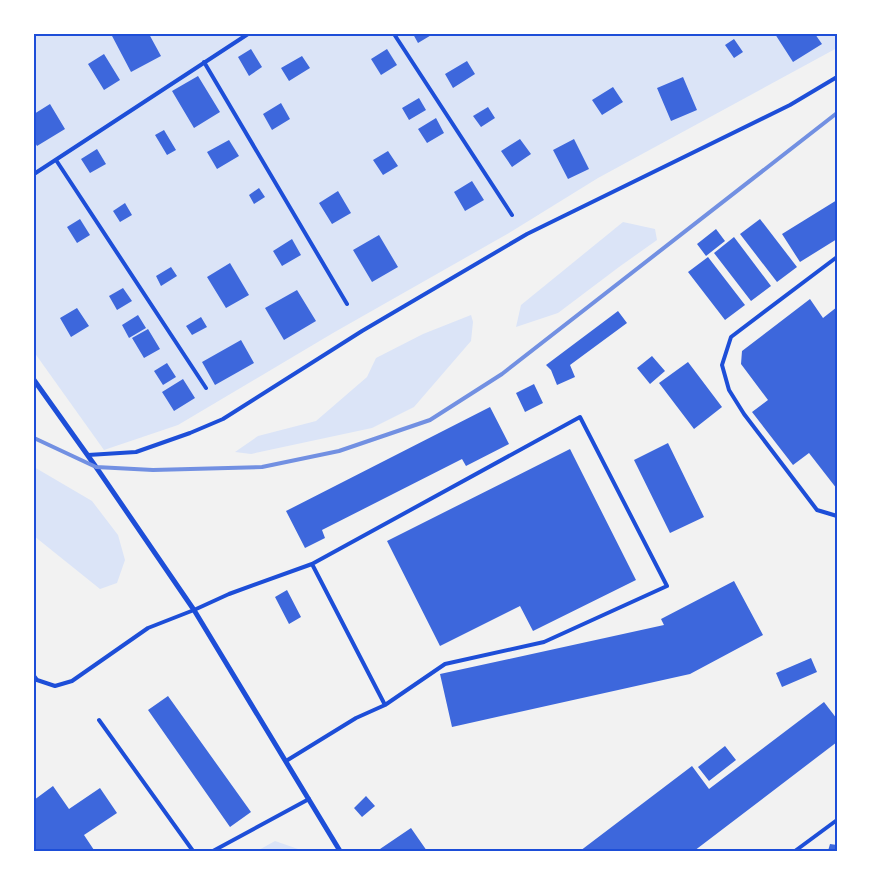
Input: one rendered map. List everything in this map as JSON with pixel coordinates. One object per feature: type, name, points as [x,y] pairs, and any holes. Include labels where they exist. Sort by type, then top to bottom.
[{"type":"street","points":[[34,380],[194,610],[340,851]]},
{"type":"lane","points":[[34,174],[248,34]]},
{"type":"lane","points":[[394,34],[512,215]]},
{"type":"lane","points":[[204,62],[347,304]]},
{"type":"lane","points":[[87,455],[136,452],[223,419],[362,331],[528,234],[790,105],[837,77]]},
{"type":"lane","points":[[56,160],[206,388]]},
{"type":"lane","points":[[837,256],[731,337],[722,365],[729,390],[744,414],[817,510],[837,516]]},
{"type":"lane","points":[[34,676],[37,680],[55,686],[72,682],[148,628],[229,594],[312,564],[580,417],[667,586],[544,642],[445,664],[385,705],[356,718],[286,761]]},
{"type":"lane","points":[[312,564],[385,705]]},
{"type":"lane","points":[[98,720],[193,851]]},
{"type":"lane","points":[[213,851],[309,799]]},
{"type":"lane","points":[[795,851],[837,820]]},
{"type":"shaded area","points":[[34,34],[837,34],[837,48],[598,178],[509,233],[333,333],[178,425],[104,450],[34,352]]},
{"type":"shaded area","points":[[623,222],[655,229],[657,240],[558,313],[516,327],[521,305]]},
{"type":"shaded area","points":[[471,315],[473,322],[471,341],[414,407],[372,428],[251,454],[235,452],[258,436],[316,421],[367,377],[376,358],[423,334]]},
{"type":"shaded area","points":[[34,467],[92,501],[118,535],[125,560],[117,583],[100,589],[34,536]]},
{"type":"shaded area","points":[[275,841],[298,849],[300,851],[257,851]]},
{"type":"building","points":[[111,34],[149,34],[161,56],[131,72]]},
{"type":"building","points":[[413,34],[433,34],[418,43]]},
{"type":"building","points":[[775,34],[815,34],[822,44],[793,62]]},
{"type":"building","points":[[734,39],[743,52],[734,58],[725,45]]},
{"type":"building","points":[[251,49],[262,67],[249,76],[238,57]]},
{"type":"building","points":[[387,49],[397,65],[381,75],[371,59]]},
{"type":"building","points":[[104,54],[120,80],[104,90],[88,64]]},
{"type":"building","points":[[302,56],[310,68],[289,81],[281,68]]},
{"type":"building","points":[[467,61],[475,74],[453,88],[445,74]]},
{"type":"building","points":[[198,76],[220,112],[194,128],[172,91]]},
{"type":"building","points":[[683,77],[697,110],[671,121],[657,88]]},
{"type":"building","points":[[613,87],[623,102],[602,115],[592,100]]},
{"type":"building","points":[[419,98],[426,110],[409,120],[402,108]]},
{"type":"building","points":[[281,103],[290,119],[272,130],[263,114]]},
{"type":"building","points":[[50,104],[65,129],[37,146],[34,141],[34,114]]},
{"type":"building","points":[[488,107],[495,118],[481,127],[473,116]]},
{"type":"building","points":[[436,118],[444,133],[427,143],[418,129]]},
{"type":"building","points":[[164,130],[176,150],[167,155],[155,135]]},
{"type":"building","points":[[520,139],[531,154],[512,167],[501,151]]},
{"type":"building","points":[[574,139],[589,169],[568,179],[553,150]]},
{"type":"building","points":[[229,140],[239,156],[217,169],[207,152]]},
{"type":"building","points":[[97,149],[106,164],[90,173],[81,159]]},
{"type":"building","points":[[388,151],[398,166],[383,175],[373,160]]},
{"type":"building","points":[[472,181],[484,200],[465,211],[454,192]]},
{"type":"building","points":[[259,188],[265,197],[254,204],[249,195]]},
{"type":"building","points":[[338,191],[351,213],[332,224],[319,203]]},
{"type":"building","points":[[837,200],[837,239],[800,262],[782,234]]},
{"type":"building","points":[[125,203],[132,215],[120,222],[113,211]]},
{"type":"building","points":[[80,219],[90,235],[77,243],[67,227]]},
{"type":"building","points":[[760,219],[797,267],[777,282],[740,234]]},
{"type":"building","points":[[716,229],[725,241],[706,256],[697,244]]},
{"type":"building","points":[[379,235],[398,267],[372,282],[353,250]]},
{"type":"building","points":[[734,237],[771,286],[751,301],[714,253]]},
{"type":"building","points":[[292,239],[301,255],[282,266],[273,251]]},
{"type":"building","points":[[708,257],[745,305],[725,320],[688,272]]},
{"type":"building","points":[[230,263],[249,295],[226,308],[207,277]]},
{"type":"building","points":[[171,267],[177,276],[161,286],[156,276]]},
{"type":"building","points":[[123,288],[132,301],[117,310],[109,296]]},
{"type":"building","points":[[297,290],[316,321],[284,340],[265,308]]},
{"type":"building","points":[[810,299],[823,318],[837,307],[837,489],[809,453],[793,465],[752,412],[768,400],[741,364],[742,351]]},
{"type":"building","points":[[77,308],[89,326],[71,337],[60,318]]},
{"type":"building","points":[[618,311],[627,323],[570,365],[575,377],[557,385],[551,370],[546,365]]},
{"type":"building","points":[[138,315],[146,328],[129,338],[122,325]]},
{"type":"building","points":[[201,317],[207,327],[192,335],[186,326]]},
{"type":"building","points":[[148,329],[160,349],[144,358],[132,338]]},
{"type":"building","points":[[241,340],[254,363],[215,385],[202,362]]},
{"type":"building","points":[[652,356],[665,371],[650,384],[637,368]]},
{"type":"building","points":[[688,362],[722,407],[694,429],[659,383]]},
{"type":"building","points":[[167,363],[176,377],[163,385],[154,371]]},
{"type":"building","points":[[183,379],[195,398],[174,411],[162,392]]},
{"type":"building","points":[[534,384],[543,403],[525,412],[516,393]]},
{"type":"building","points":[[490,407],[509,444],[466,466],[462,459],[322,530],[325,538],[305,548],[286,511]]},
{"type":"building","points":[[668,443],[704,517],[670,533],[634,460]]},
{"type":"building","points":[[570,449],[636,580],[533,631],[520,606],[440,646],[387,541]]},
{"type":"building","points":[[734,581],[763,635],[690,674],[452,727],[440,674],[664,625],[661,619]]},
{"type":"building","points":[[287,590],[301,617],[289,624],[275,597]]},
{"type":"building","points":[[811,658],[817,672],[782,687],[776,673]]},
{"type":"building","points":[[168,696],[251,812],[230,827],[148,710]]},
{"type":"building","points":[[824,702],[837,719],[837,742],[694,851],[580,851],[692,766],[709,789]]},
{"type":"building","points":[[725,746],[736,760],[709,781],[698,767]]},
{"type":"building","points":[[53,786],[69,809],[100,788],[117,813],[84,835],[94,850],[34,851],[34,800]]},
{"type":"building","points":[[366,796],[375,806],[362,817],[354,808]]},
{"type":"building","points":[[411,828],[427,851],[382,851],[380,849]]},
{"type":"building","points":[[830,844],[837,845],[837,851],[828,851]]},
{"type":"railway","points":[[34,438],[96,467],[153,470],[262,467],[339,451],[430,420],[502,374],[837,113]]}]
